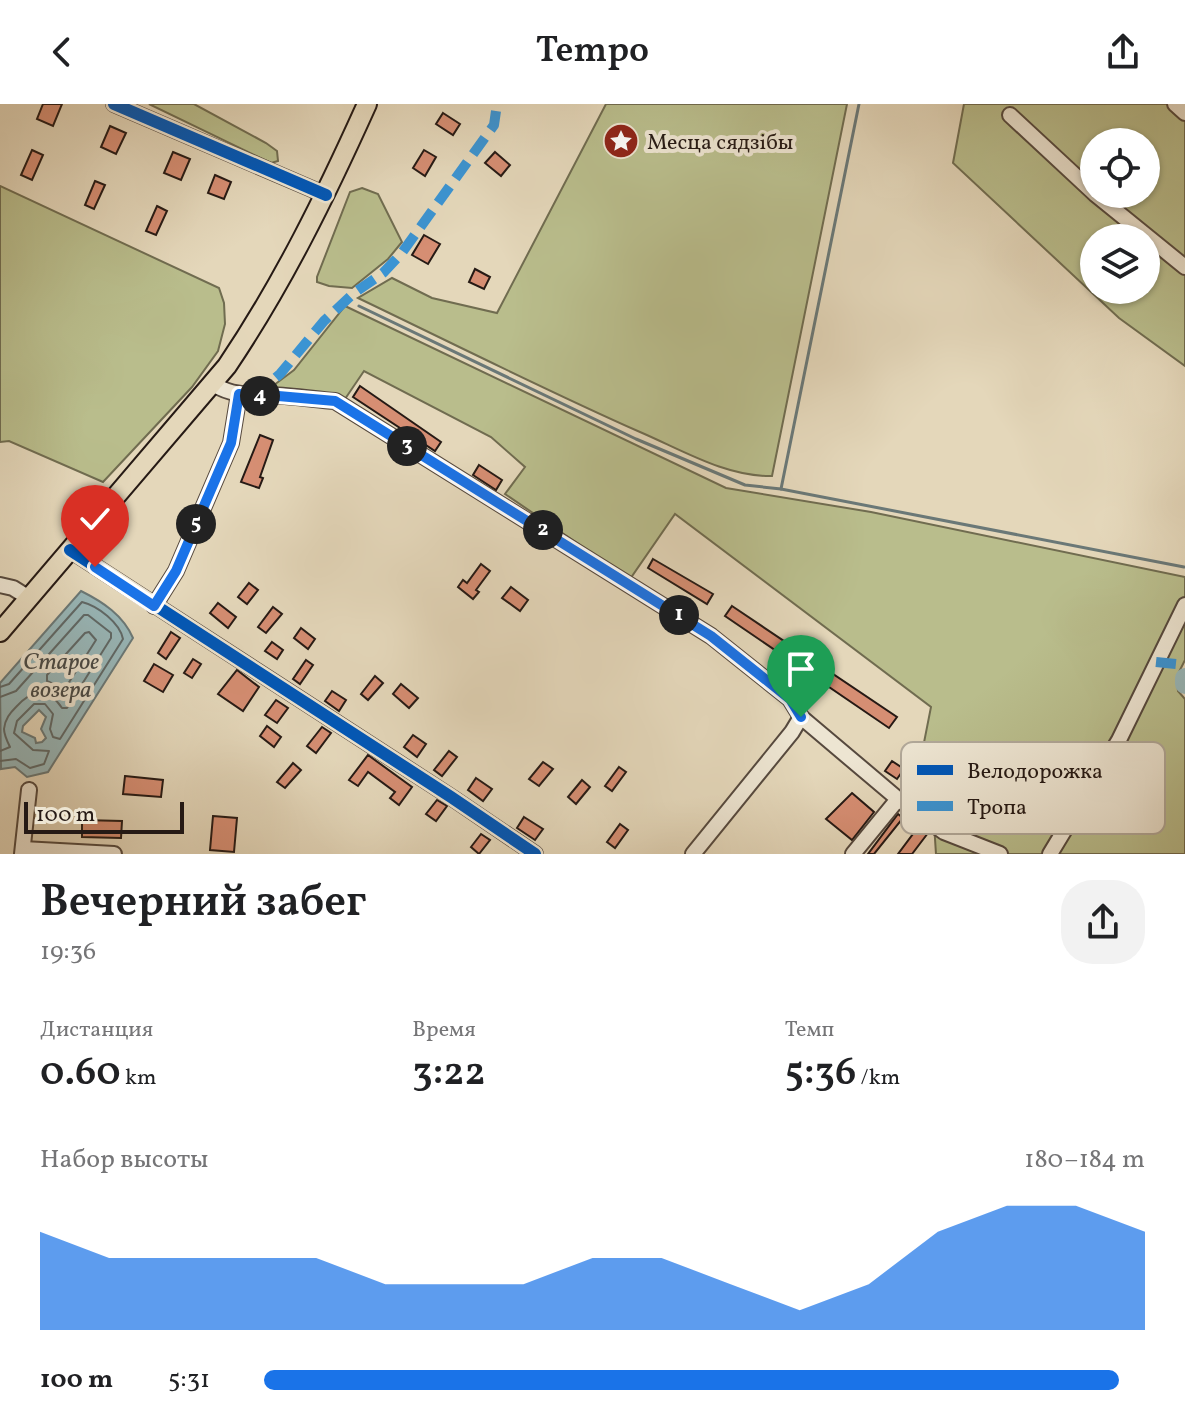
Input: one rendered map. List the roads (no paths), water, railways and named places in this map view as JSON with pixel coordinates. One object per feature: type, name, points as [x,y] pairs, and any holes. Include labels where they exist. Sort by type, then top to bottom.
[{"type":"main road","points":[[0,632],[213,384],[256,324],[326,195],[367,104]]},
{"type":"street","points":[[114,104],[326,195]]},
{"type":"street","points":[[1175,104],[1185,113]]},
{"type":"street","points":[[1010,115],[1080,181]]},
{"type":"street","points":[[1111,208],[1185,267]]},
{"type":"street","points":[[213,384],[223,391],[253,397],[267,395],[335,401],[711,636],[790,699],[801,717],[901,801]]},
{"type":"street","points":[[154,606],[176,571],[231,443],[239,394]]},
{"type":"street","points":[[70,550],[535,854]]},
{"type":"street","points":[[0,585],[13,588],[29,598]]},
{"type":"street","points":[[1118,742],[1185,605]]},
{"type":"street","points":[[693,854],[801,717]]},
{"type":"street","points":[[29,790],[22,852],[114,854]]},
{"type":"street","points":[[853,854],[898,799]]},
{"type":"street","points":[[949,834],[1000,854]]},
{"type":"street","points":[[1050,854],[1062,834]]},
{"type":"water","name":"Старое возера","points":[[81,591],[112,610],[133,638],[48,772],[27,777],[15,767],[1,769],[0,683]],"holes":[[[39,710],[46,717],[41,729],[46,738],[42,742],[36,743],[35,738],[22,732],[23,726]]]},
{"type":"waterway","points":[[781,489],[859,104]]},
{"type":"waterway","points":[[359,306],[636,439],[745,485],[781,489],[1184,567]]},
{"type":"waterway","points":[[1185,678],[1185,684]]},
{"type":"place","name":"Месца сядзібы","points":[[621,141]]}]
